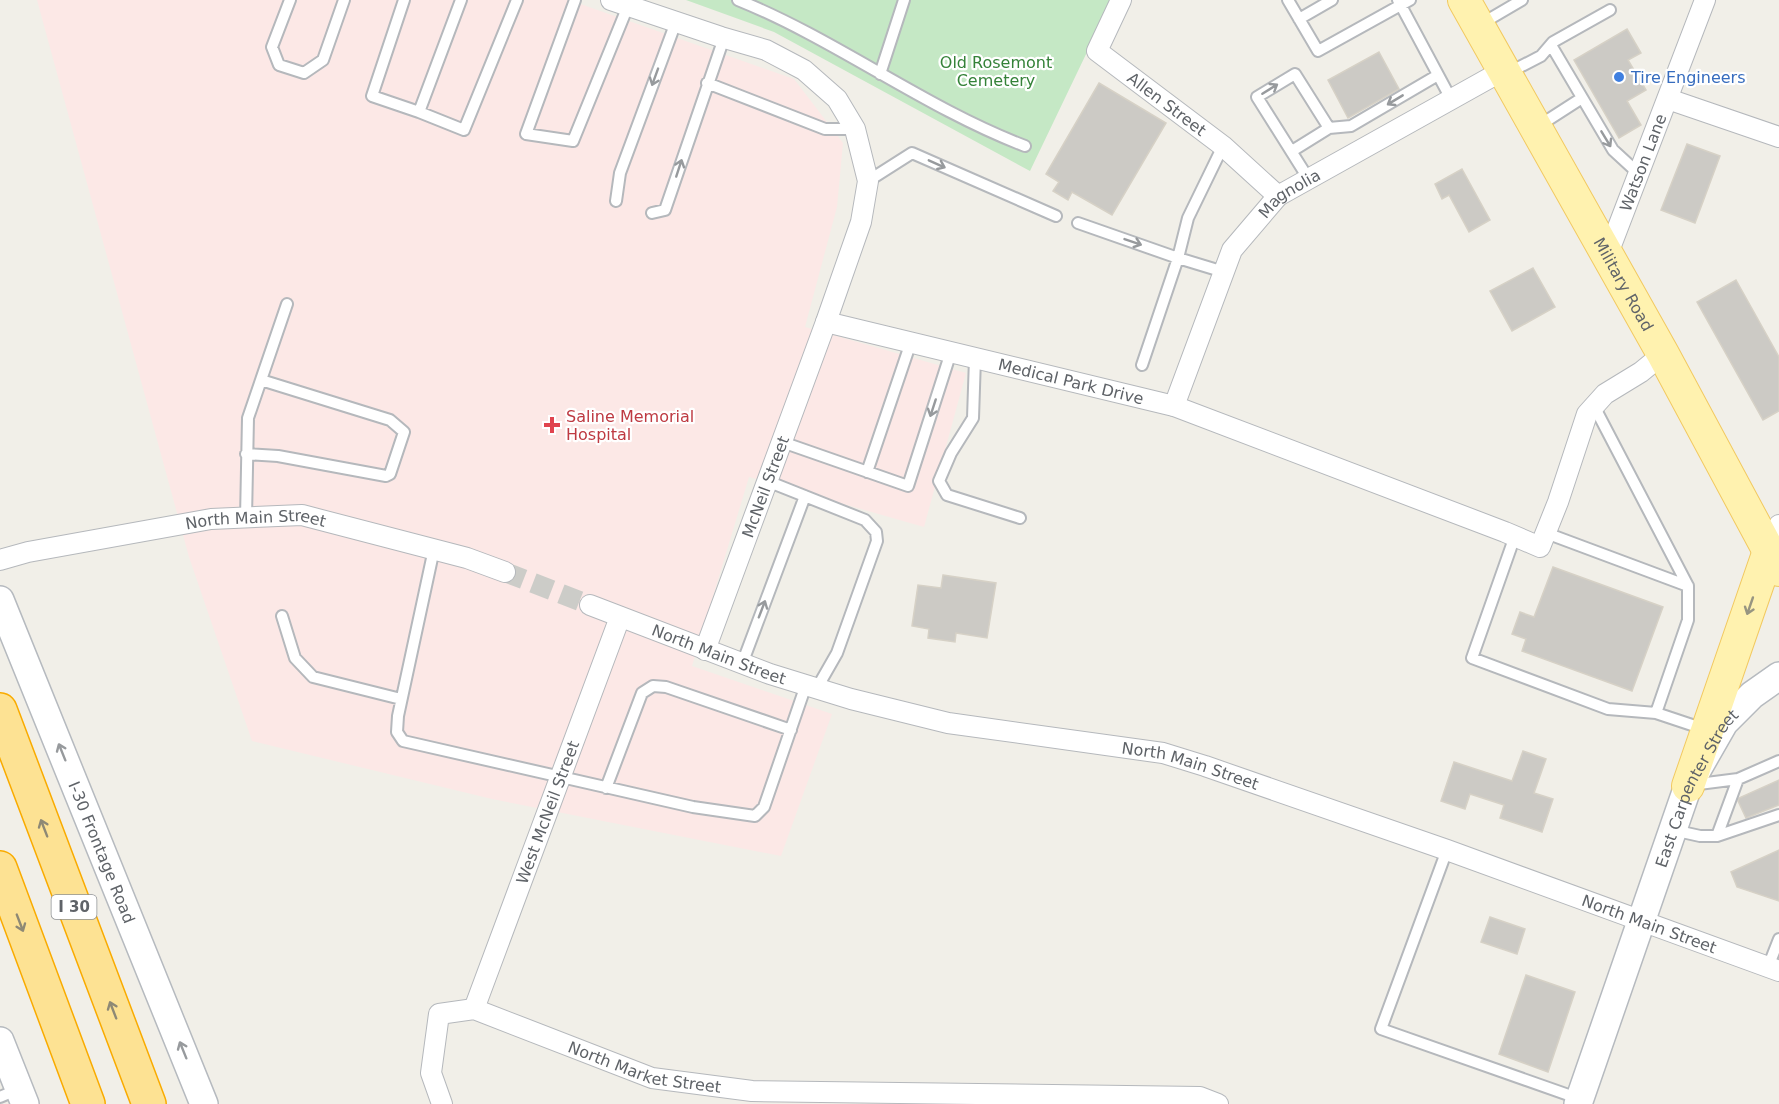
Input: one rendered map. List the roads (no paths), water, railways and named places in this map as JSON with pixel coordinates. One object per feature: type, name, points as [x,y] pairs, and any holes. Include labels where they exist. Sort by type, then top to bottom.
[{"type":"highway","name":"I 30","points":[[0,710],[149,1104]]},
{"type":"highway","points":[[0,868],[88,1104]]},
{"type":"main road","name":"Military Road","points":[[1471,13],[1607,256],[1776,548]]},
{"type":"main road","points":[[1688,786],[1776,548]]},
{"type":"main road","name":"I-30 Frontage Road","points":[[0,600],[204,1104]]},
{"type":"main road","name":"East Carpenter Street","points":[[1579,1101],[1688,786],[1724,723],[1752,695],[1779,676]]},
{"type":"main road","points":[[0,1041],[15,1097]]},
{"type":"street","name":"Allen Street","points":[[1121,0],[1097,51],[1223,146],[1278,196]]},
{"type":"street","name":"Watson Lane","points":[[1607,256],[1705,0]]},
{"type":"street","points":[[619,3],[766,50],[804,70],[837,99],[855,129],[868,182],[861,222],[826,322]]},
{"type":"street","name":"Magnolia","points":[[1174,406],[1232,250],[1278,196],[1450,99],[1503,73]]},
{"type":"street","points":[[1668,99],[1779,137]]},
{"type":"street","name":"Medical Park Drive","points":[[826,322],[1174,406],[1540,547],[1545,533]]},
{"type":"street","name":"McNeil Street","points":[[705,650],[826,322]]},
{"type":"street","points":[[1545,533],[1558,502],[1587,414],[1611,390],[1641,372],[1663,354]]},
{"type":"street","name":"North Main Street","points":[[0,560],[28,552],[211,519],[302,515],[467,558],[506,572]]},
{"type":"street","name":"North Main Street","points":[[590,605],[742,664],[812,687],[948,723],[1163,753],[1447,850],[1774,969]]},
{"type":"street","name":"West McNeil Street","points":[[474,1009],[620,617]]},
{"type":"street","points":[[442,1104],[431,1073],[439,1014],[474,1009]]},
{"type":"street","name":"North Market Street","points":[[474,1009],[652,1078],[751,1097],[1205,1102]]},
{"type":"lane","points":[[290,0],[272,47],[279,65],[304,73],[323,60],[344,0]]},
{"type":"lane","points":[[404,0],[372,96],[464,130],[517,0]]},
{"type":"lane","points":[[419,112],[461,0]]},
{"type":"lane","points":[[575,0],[526,134],[573,141],[619,3]]},
{"type":"lane","points":[[738,0],[780,18],[998,136],[1025,146]]},
{"type":"lane","points":[[880,74],[903,0]]},
{"type":"lane","points":[[1288,0],[1318,51],[1403,2],[1450,99]]},
{"type":"lane","points":[[1299,19],[1332,0]]},
{"type":"lane","points":[[1471,13],[1519,1]]},
{"type":"lane","points":[[1503,73],[1541,56],[1551,45],[1610,10]]},
{"type":"lane","points":[[616,201],[620,173],[675,22]]},
{"type":"lane","points":[[652,213],[665,210],[724,38]]},
{"type":"lane","points":[[1551,45],[1613,150],[1638,173]]},
{"type":"lane","points":[[1308,178],[1257,97],[1295,74],[1329,128]]},
{"type":"lane","points":[[1292,151],[1329,128],[1351,126],[1438,75]]},
{"type":"lane","points":[[707,83],[825,129],[855,129]]},
{"type":"lane","points":[[1535,128],[1582,98]]},
{"type":"lane","points":[[1142,365],[1178,258],[1188,219],[1223,146]]},
{"type":"lane","points":[[868,182],[912,153],[1056,216]]},
{"type":"lane","points":[[1078,223],[1224,272]]},
{"type":"lane","points":[[246,518],[248,418],[287,304]]},
{"type":"lane","points":[[867,472],[911,342]]},
{"type":"lane","points":[[782,442],[908,486],[951,352]]},
{"type":"lane","points":[[975,358],[973,418],[951,453],[939,481],[947,495],[1020,518]]},
{"type":"lane","points":[[246,454],[278,456],[386,476],[390,474],[404,432],[390,420],[261,380]]},
{"type":"lane","points":[[1594,406],[1688,586],[1688,620],[1656,713]]},
{"type":"lane","points":[[434,549],[398,716],[397,732],[404,741],[693,807],[755,816],[764,807],[791,730],[812,687],[837,653],[877,541],[876,532],[865,520],[767,481]]},
{"type":"lane","points":[[742,664],[805,496]]},
{"type":"lane","points":[[1545,533],[1688,586]]},
{"type":"lane","points":[[1515,536],[1472,657],[1608,709],[1656,713],[1708,730]]},
{"type":"lane","points":[[282,616],[295,658],[313,677],[401,699]]},
{"type":"lane","points":[[606,788],[642,693],[653,686],[666,687],[791,730]]},
{"type":"lane","points":[[1688,786],[1738,779],[1779,761]]},
{"type":"lane","points":[[1717,836],[1738,779]]},
{"type":"lane","points":[[1673,830],[1700,836],[1717,836],[1779,815]]},
{"type":"lane","points":[[1447,850],[1381,1029],[1579,1101]]},
{"type":"lane","points":[[1774,969],[1779,939]]},
{"type":"tunnel","points":[[505,572],[590,605]]},
{"type":"place","name":"Tire Engineers","points":[[1619,77]]},
{"type":"place","name":"Saline Memorial Hospital","points":[[552,425]]},
{"type":"park label","name":"Old Rosemont Cemetery","points":[[996,71]]}]
